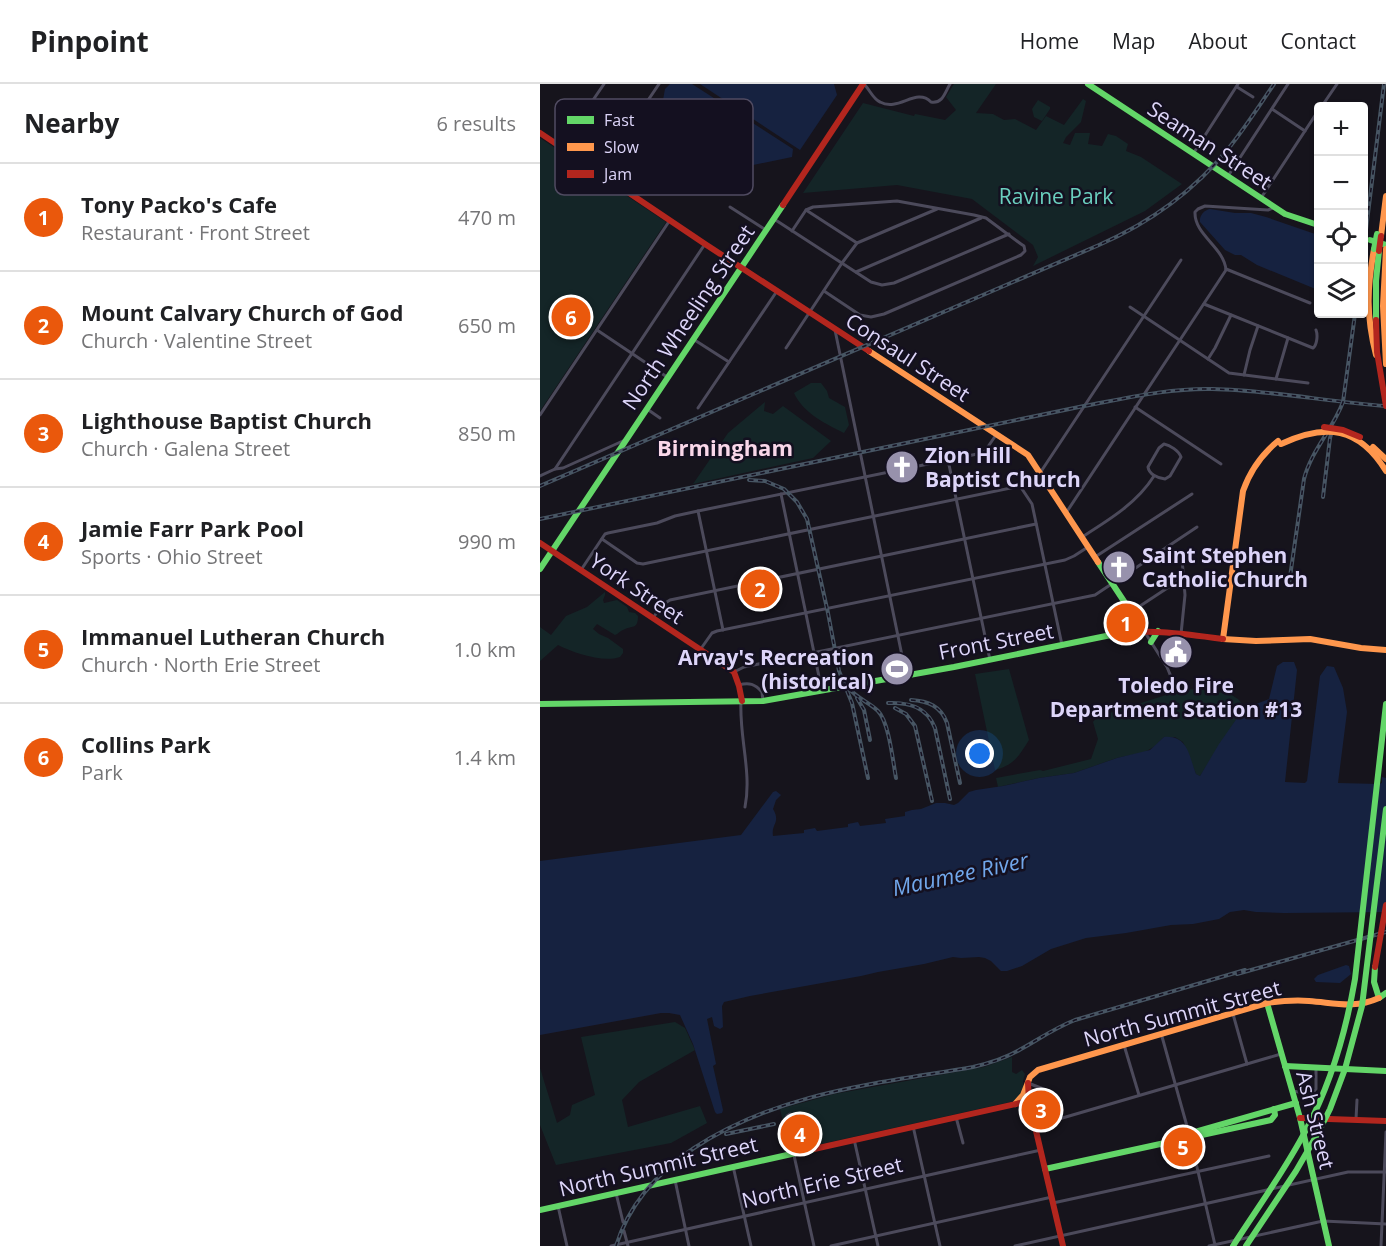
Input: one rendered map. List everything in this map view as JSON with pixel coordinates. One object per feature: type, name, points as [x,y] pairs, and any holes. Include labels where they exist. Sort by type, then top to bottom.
[{"type":"main road","name":"Seaman Street","points":[[1090,84],[1261,198],[1292,217],[1314,224]]},
{"type":"main road","name":"North Wheeling Street","points":[[540,569],[861,85]]},
{"type":"main road","name":"Consaul Street","points":[[540,133],[555,144]]},
{"type":"main road","name":"Consaul Street","points":[[632,195],[1028,455],[1143,630]]},
{"type":"main road","points":[[1386,196],[1379,235],[1382,249],[1386,364]]},
{"type":"main road","points":[[1370,240],[1382,249]]},
{"type":"main road","points":[[1382,249],[1376,281],[1376,320],[1377,352],[1386,406]]},
{"type":"main road","points":[[1382,249],[1368,284],[1368,315],[1370,333],[1386,397]]},
{"type":"main road","points":[[1225,639],[1243,491],[1249,475],[1266,451],[1299,431],[1309,428],[1338,428],[1352,432],[1365,440],[1386,459]]},
{"type":"main road","points":[[1280,442],[1313,432],[1338,433],[1366,445],[1376,454],[1386,471]]},
{"type":"main road","name":"York Street","points":[[540,543],[734,672]]},
{"type":"main road","name":"Front Street","points":[[540,704],[742,701],[791,697],[1143,630],[1260,641],[1310,639],[1386,650]]},
{"type":"main road","points":[[1151,642],[1158,631]]},
{"type":"main road","points":[[734,672],[742,701]]},
{"type":"main road","points":[[1233,1246],[1307,1129],[1328,1085],[1340,1050],[1355,979],[1386,704]]},
{"type":"main road","points":[[1248,1246],[1318,1133],[1345,1070],[1366,979],[1386,809]]},
{"type":"main road","points":[[1378,998],[1374,982],[1375,967],[1386,905]]},
{"type":"main road","name":"North Summit Street","points":[[1014,1105],[1023,1095],[1033,1073],[1043,1068],[1267,1003],[1289,1000],[1355,1006],[1370,1002],[1386,993]]},
{"type":"main road","name":"Ash Street","points":[[1267,1003],[1300,1118],[1329,1246]]},
{"type":"main road","points":[[1285,1066],[1386,1071]]},
{"type":"main road","points":[[1028,1083],[1029,1101],[1063,1246]]},
{"type":"main road","name":"North Summit Street","points":[[540,1210],[1029,1101]]},
{"type":"main road","points":[[1045,1169],[1190,1137],[1244,1122],[1270,1120],[1275,1115],[1274,1109],[1296,1103]]},
{"type":"main road","points":[[1300,1118],[1386,1121]]},
{"type":"main road","points":[[1228,1246],[1239,1236]]},
{"type":"street","points":[[594,99],[604,84]]},
{"type":"street","points":[[649,99],[659,84]]},
{"type":"street","points":[[861,85],[878,101],[890,105],[921,96],[931,102],[939,102],[950,84]]},
{"type":"street","points":[[1228,176],[1288,84]]},
{"type":"street","points":[[1325,102],[1336,84]]},
{"type":"street","points":[[1193,154],[1238,85],[1253,97]]},
{"type":"street","points":[[1272,109],[1305,131]]},
{"type":"street","points":[[1261,198],[1314,117]]},
{"type":"street","points":[[792,231],[806,210],[820,206],[897,201],[983,217],[1024,246],[1025,251],[1021,255],[871,318],[860,315],[824,291]]},
{"type":"street","points":[[1066,513],[1226,269],[1223,258],[1196,221],[1195,212],[1205,206],[1268,210],[1276,207]]},
{"type":"street","points":[[730,207],[765,230]]},
{"type":"street","points":[[786,348],[857,243],[939,208]]},
{"type":"street","points":[[806,210],[857,243]]},
{"type":"street","points":[[856,272],[983,217]]},
{"type":"street","points":[[773,219],[871,282],[880,285],[885,285],[1009,234]]},
{"type":"street","points":[[540,415],[670,220]]},
{"type":"street","points":[[555,469],[705,244]]},
{"type":"street","points":[[602,539],[640,564],[1020,486],[1040,474],[1181,260]]},
{"type":"street","points":[[1226,269],[1310,303]]},
{"type":"street","points":[[699,408],[777,291]]},
{"type":"street","points":[[1204,304],[1313,348],[1316,330]]},
{"type":"street","points":[[1130,307],[1229,373],[1308,383]]},
{"type":"street","points":[[1208,359],[1231,315]]},
{"type":"street","points":[[1244,375],[1258,326]]},
{"type":"street","points":[[834,329],[906,675]]},
{"type":"street","points":[[597,330],[667,377]]},
{"type":"street","points":[[1275,379],[1288,338]]},
{"type":"street","points":[[693,339],[729,362]]},
{"type":"street","points":[[1135,407],[1221,464]]},
{"type":"street","points":[[646,409],[660,418]]},
{"type":"street","points":[[581,570],[605,534],[608,533],[657,523],[675,516],[985,451],[996,435]]},
{"type":"street","points":[[540,476],[627,439]]},
{"type":"street","points":[[1166,444],[1180,453],[1180,459],[1170,476],[1165,479],[1154,476],[1148,467],[1160,447],[1166,444]]},
{"type":"street","points":[[948,459],[990,660]]},
{"type":"street","points":[[1082,537],[1122,511],[1144,490],[1154,476]]},
{"type":"street","points":[[1020,486],[1032,504],[1062,645]]},
{"type":"street","points":[[781,494],[822,691]]},
{"type":"street","points":[[1095,557],[1192,494]]},
{"type":"street","points":[[698,511],[723,630]]},
{"type":"street","points":[[653,618],[666,601],[1036,524]]},
{"type":"street","points":[[734,672],[744,667],[1095,595],[1197,527]]},
{"type":"street","points":[[700,650],[712,633],[723,630],[1070,558],[1088,547]]},
{"type":"street","points":[[1181,633],[1185,595],[1182,560]]},
{"type":"street","points":[[1131,612],[1184,577]]},
{"type":"street","name":"Consaul Street","points":[[1143,630],[1167,667],[1176,689]]},
{"type":"street","points":[[739,685],[746,682],[751,684],[762,692],[763,700]]},
{"type":"street","points":[[742,701],[741,724],[747,785],[746,807]]},
{"type":"street","points":[[1233,1013],[1247,1064]]},
{"type":"street","points":[[1161,1033],[1199,1171],[1215,1245]]},
{"type":"street","points":[[1124,1044],[1139,1095]]},
{"type":"street","points":[[1035,1126],[1281,1054]]},
{"type":"street","points":[[1292,1091],[1314,1092],[1316,1067]]},
{"type":"street","points":[[1028,1083],[1046,1090]]},
{"type":"street","points":[[1356,1120],[1357,1100]]},
{"type":"street","points":[[790,1114],[786,1119],[814,1246]]},
{"type":"street","points":[[956,1117],[963,1143]]},
{"type":"street","points":[[913,1126],[940,1246]]},
{"type":"street","points":[[1381,1246],[1384,1224],[1386,1132]]},
{"type":"street","points":[[854,1139],[878,1246]]},
{"type":"street","name":"North Erie Street","points":[[611,1246],[1041,1150]]},
{"type":"street","points":[[831,1246],[1269,1156]]},
{"type":"street","points":[[733,1166],[752,1246]]},
{"type":"street","points":[[1015,1246],[1354,1171],[1385,1172]]},
{"type":"street","points":[[675,1179],[689,1246]]},
{"type":"street","points":[[616,1192],[623,1222]]},
{"type":"street","points":[[558,1206],[567,1246]]},
{"type":"street","points":[[1209,1246],[1323,1221],[1384,1224]]},
{"type":"street","points":[[624,1231],[628,1244]]},
{"type":"green space","name":"Ravine Park","points":[[954,84],[996,84],[976,113],[993,114],[1004,120],[1015,119],[1036,130],[1046,116],[1064,125],[1083,99],[1086,101],[1081,122],[1063,143],[1070,145],[1075,133],[1090,133],[1088,144],[1102,146],[1108,134],[1116,136],[1128,144],[1126,151],[1141,157],[1182,184],[1145,211],[1033,266],[1038,257],[1033,245],[972,199],[897,185],[803,193],[863,103],[914,116],[915,114],[945,120],[956,110],[946,97]]},
{"type":"green space","points":[[1038,100],[1050,107],[1042,121],[1034,117],[1032,109]]},
{"type":"green space","points":[[540,138],[555,148],[555,195],[626,195],[666,222],[540,411]]},
{"type":"green space","points":[[811,383],[821,383],[829,398],[845,407],[849,425],[844,433],[816,417],[798,400],[794,393]]},
{"type":"green space","points":[[765,402],[764,411],[773,414],[783,406],[831,441],[813,458],[693,484],[728,433]]},
{"type":"green space","points":[[605,592],[604,603],[617,600],[627,607],[629,612],[638,616],[636,625],[615,635],[597,624],[593,629],[623,649],[620,657],[597,658],[558,645],[540,661],[540,627],[551,635],[566,616],[587,607]]},
{"type":"green space","points":[[1009,669],[1029,740],[1015,759],[995,770],[975,674]]},
{"type":"green space","points":[[1196,689],[1230,694],[1246,708],[1200,776],[1196,774],[1183,742],[1175,737],[1164,737],[1145,752],[1117,758],[1074,773],[998,787],[996,778],[1043,771],[1091,759],[1098,739],[1093,722],[1097,717],[1183,690]]},
{"type":"green space","points":[[675,1022],[685,1028],[695,1050],[639,1082],[622,1100],[628,1127],[700,1106],[707,1123],[671,1143],[556,1165],[540,1125],[540,1068],[557,1123],[570,1115],[572,1105],[595,1095],[581,1037]]},
{"type":"green space","points":[[1012,1057],[1012,1072],[1016,1074],[1022,1070],[1025,1074],[1023,1093],[1015,1101],[790,1151],[780,1109],[834,1094],[984,1067]]},
{"type":"water","points":[[670,84],[692,84],[715,99],[663,99],[665,89]]},
{"type":"water","points":[[700,84],[834,84],[837,95],[800,150],[753,119],[753,99],[723,99]]},
{"type":"water","points":[[753,123],[793,149],[792,157],[753,165]]},
{"type":"water","points":[[1210,209],[1251,213],[1314,234],[1314,288],[1225,250],[1200,222],[1202,214]]},
{"type":"water","name":"Maumee River","points":[[1283,662],[1294,662],[1297,670],[1285,782],[1305,783],[1307,781],[1320,676],[1327,666],[1334,667],[1343,688],[1347,712],[1338,783],[1379,784],[1382,783],[1382,777],[1386,778],[1386,912],[1284,913],[1244,910],[1230,912],[1219,919],[1193,924],[1171,925],[1086,938],[1051,949],[1022,966],[1007,971],[1001,971],[985,958],[953,957],[724,1002],[722,1006],[723,1027],[720,1029],[714,1026],[712,1017],[707,1019],[716,1064],[713,1066],[723,1110],[722,1113],[717,1114],[693,1044],[680,1015],[661,1013],[540,1035],[540,861],[741,835],[776,791],[781,795],[776,800],[773,809],[776,820],[773,836],[804,833],[804,830],[815,828],[817,831],[848,827],[848,824],[858,822],[860,826],[886,823],[885,819],[905,816],[905,812],[936,803],[954,805],[969,792],[976,790],[1074,773],[1117,758],[1150,750],[1164,737],[1172,737],[1183,743],[1196,774],[1200,776],[1242,711],[1269,699],[1277,666]]},
{"type":"water","points":[[1349,966],[1351,974],[1340,983],[1316,982],[1314,979],[1318,975]]},
{"type":"railway","points":[[540,486],[1099,245],[1135,227],[1170,204],[1201,179],[1228,149],[1274,84]]},
{"type":"railway","points":[[1368,214],[1384,84]]},
{"type":"railway","points":[[1289,584],[1304,479],[1312,459],[1343,402],[1354,318]]},
{"type":"railway","points":[[540,519],[1079,407],[1162,392],[1195,389],[1234,390],[1386,406]]},
{"type":"railway","points":[[1323,497],[1332,431]]},
{"type":"railway","points":[[749,480],[765,481],[784,489],[797,502],[807,519],[839,671],[852,703],[868,778]]},
{"type":"railway","points":[[849,688],[882,716],[890,743],[896,778]]},
{"type":"railway","points":[[857,698],[864,710],[870,740]]},
{"type":"railway","points":[[911,700],[933,706],[944,717],[960,783]]},
{"type":"railway","points":[[888,703],[916,707],[932,721],[950,799]]},
{"type":"railway","points":[[895,708],[906,714],[915,726],[932,801]]},
{"type":"railway","points":[[1237,974],[1386,932]]},
{"type":"railway","points":[[616,1246],[629,1216],[657,1178],[694,1148],[760,1114],[794,1102],[864,1085],[986,1064],[1010,1055],[1075,1020],[1245,970]]},
{"type":"railway","points":[[726,1134],[774,1124]]},
{"type":"traffic: fast","points":[[1088,84],[1285,214],[1314,224]]},
{"type":"traffic: fast","points":[[540,569],[783,205]]},
{"type":"traffic: fast","points":[[1374,249],[1377,234]]},
{"type":"traffic: fast","points":[[1370,240],[1386,245]]},
{"type":"traffic: fast","points":[[1376,320],[1379,251]]},
{"type":"traffic: fast","points":[[1098,562],[1143,630]]},
{"type":"traffic: fast","points":[[1151,642],[1158,631]]},
{"type":"traffic: fast","points":[[540,704],[763,701],[954,667],[1111,635]]},
{"type":"traffic: fast","points":[[1233,1246],[1281,1173],[1307,1128],[1331,1074],[1342,1037],[1355,979],[1386,704]]},
{"type":"traffic: fast","points":[[1246,1246],[1296,1171],[1318,1133],[1345,1069],[1362,1006],[1386,809]]},
{"type":"traffic: fast","points":[[1375,967],[1374,982],[1379,998],[1386,993]]},
{"type":"traffic: fast","points":[[1267,1003],[1300,1118],[1329,1246]]},
{"type":"traffic: fast","points":[[1285,1066],[1386,1071]]},
{"type":"traffic: fast","points":[[1190,1137],[1195,1132],[1296,1103]]},
{"type":"traffic: fast","points":[[1045,1169],[1271,1120],[1275,1115],[1274,1109]]},
{"type":"traffic: fast","points":[[540,1210],[814,1149]]},
{"type":"traffic: slow","points":[[1381,236],[1386,196]]},
{"type":"traffic: slow","points":[[1374,249],[1369,302],[1370,327],[1376,355]]},
{"type":"traffic: slow","points":[[1386,249],[1383,306],[1386,364]]},
{"type":"traffic: slow","points":[[869,351],[1028,455],[1098,562]]},
{"type":"traffic: slow","points":[[1281,444],[1313,433],[1340,433],[1365,445],[1386,471]]},
{"type":"traffic: slow","points":[[1223,639],[1243,491],[1257,464],[1278,441]]},
{"type":"traffic: slow","points":[[1373,447],[1386,459]]},
{"type":"traffic: slow","points":[[1223,639],[1256,641],[1310,639],[1386,650]]},
{"type":"traffic: slow","points":[[1015,1104],[1023,1095],[1030,1077],[1038,1070],[1267,1003],[1309,1001],[1353,1004],[1379,998]]},
{"type":"traffic: jam","points":[[783,205],[863,84]]},
{"type":"traffic: jam","points":[[540,133],[555,143]]},
{"type":"traffic: jam","points":[[632,195],[869,351]]},
{"type":"traffic: jam","points":[[1379,251],[1381,236]]},
{"type":"traffic: jam","points":[[1376,320],[1377,352],[1386,406]]},
{"type":"traffic: jam","points":[[1324,427],[1343,430],[1360,437]]},
{"type":"traffic: jam","points":[[540,543],[734,672],[742,701]]},
{"type":"traffic: jam","points":[[1111,635],[1153,632],[1223,639]]},
{"type":"traffic: jam","points":[[1375,967],[1386,905]]},
{"type":"traffic: jam","points":[[1028,1083],[1029,1101],[1063,1246]]},
{"type":"traffic: jam","points":[[814,1149],[1029,1101]]},
{"type":"traffic: jam","points":[[1300,1118],[1386,1121]]},
{"type":"place","name":"Collins Park","points":[[571,317]]},
{"type":"place","name":"Zion Hill Baptist Church","points":[[902,467]]},
{"type":"place","name":"Saint Stephen Catholic Church","points":[[1119,567]]},
{"type":"place","name":"Mount Calvary Church of God","points":[[760,589]]},
{"type":"place","name":"Tony Packo's Cafe","points":[[1126,623]]},
{"type":"place","name":"Toledo Fire Department Station #13","points":[[1176,652]]},
{"type":"place","name":"Arvay's Recreation (historical)","points":[[897,669]]},
{"type":"place","name":"Lighthouse Baptist Church","points":[[1041,1110]]},
{"type":"place","name":"Jamie Farr Park Pool","points":[[800,1134]]},
{"type":"place","name":"Immanuel Lutheran Church","points":[[1183,1147]]},
{"type":"district","name":"Birmingham","points":[[725,447]]}]
